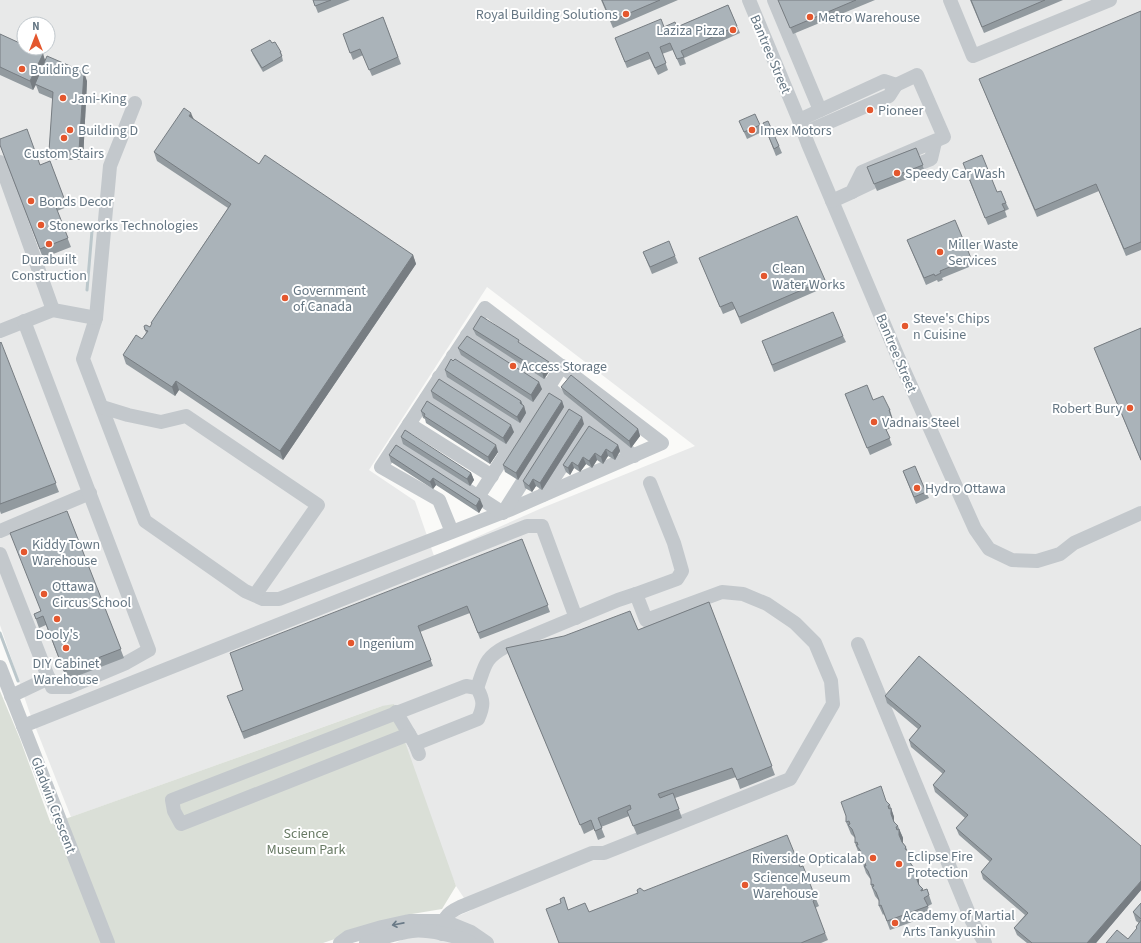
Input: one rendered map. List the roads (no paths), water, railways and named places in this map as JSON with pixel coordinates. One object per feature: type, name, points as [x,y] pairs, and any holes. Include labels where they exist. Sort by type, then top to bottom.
[{"type":"street","name":"Bantree Street","points":[[749,0],[898,357],[975,529],[989,549],[1012,560],[1037,560],[1060,554],[1074,543],[1141,513]]},
{"type":"street","points":[[774,0],[820,110]]},
{"type":"street","points":[[950,0],[973,56],[1110,0]]},
{"type":"street","points":[[804,133],[890,96],[896,85],[917,75],[944,137],[862,172],[852,192]]},
{"type":"street","points":[[799,120],[884,81],[896,85]]},
{"type":"street","points":[[135,103],[110,166],[96,318],[83,359],[145,521],[245,591],[263,599],[279,599],[503,513],[662,443],[485,308],[381,467],[439,500],[452,532]]},
{"type":"street","points":[[922,163],[931,159],[935,142]]},
{"type":"street","points":[[0,162],[53,310]]},
{"type":"street","points":[[832,201],[873,182]]},
{"type":"street","points":[[0,331],[53,310],[96,318]]},
{"type":"street","points":[[0,554],[52,687],[69,687],[126,663],[150,650],[24,321]]},
{"type":"street","points":[[467,335],[548,387],[634,456]]},
{"type":"street","points":[[453,356],[535,408]]},
{"type":"street","points":[[478,497],[562,366]]},
{"type":"street","points":[[440,377],[521,429]]},
{"type":"street","points":[[426,399],[508,451]]},
{"type":"street","points":[[503,513],[571,405]]},
{"type":"street","points":[[102,407],[128,415],[161,422],[186,416],[318,505],[255,596]]},
{"type":"street","points":[[543,495],[591,422]]},
{"type":"street","points":[[409,424],[492,476]]},
{"type":"street","points":[[396,444],[503,513]]},
{"type":"street","points":[[477,688],[488,659],[494,653],[505,647],[618,600],[678,579],[682,571],[674,543],[650,483]]},
{"type":"street","points":[[0,531],[90,493]]},
{"type":"street","points":[[23,726],[528,526],[542,526],[576,618]]},
{"type":"street","points":[[443,927],[450,911],[472,901],[592,853],[604,853],[790,779],[822,726],[833,704],[831,681],[815,643],[796,623],[767,604],[743,594],[722,592],[646,620],[636,594]]},
{"type":"street","points":[[858,644],[972,921],[985,943]]},
{"type":"street","name":"Gladwin Crescent","points":[[0,667],[108,943]]},
{"type":"street","points":[[11,696],[49,678]]},
{"type":"street","points":[[466,686],[477,688],[482,696],[483,707],[478,719],[414,744],[180,824],[174,811],[172,800],[396,712],[466,686]]},
{"type":"street","points":[[396,712],[414,744]]},
{"type":"street","points":[[340,943],[348,937],[409,921],[471,932],[487,943]]},
{"type":"street","points":[[366,943],[413,930],[443,927],[457,937],[471,943]]},
{"type":"waterway","points":[[87,290],[92,231]]},
{"type":"waterway","points":[[0,633],[18,681]]},
{"type":"place","name":"Royal Building Solutions","points":[[626,14]]},
{"type":"place","name":"Metro Warehouse","points":[[810,17]]},
{"type":"place","name":"Laziza Pizza","points":[[733,30]]},
{"type":"place","name":"Building C","points":[[22,69]]},
{"type":"place","name":"Jani-King","points":[[63,98]]},
{"type":"place","name":"Pioneer","points":[[870,110]]},
{"type":"place","name":"Building D","points":[[70,130]]},
{"type":"place","name":"Imex Motors","points":[[752,130]]},
{"type":"place","name":"Custom Stairs","points":[[64,138]]},
{"type":"place","name":"Speedy Car Wash","points":[[897,173]]},
{"type":"place","name":"Bonds Decor","points":[[31,201]]},
{"type":"place","name":"Stoneworks Technologies","points":[[41,225]]},
{"type":"place","name":"Durabuilt Construction","points":[[49,244]]},
{"type":"place","name":"Miller Waste Services","points":[[940,252]]},
{"type":"place","name":"Clean Water Works","points":[[764,276]]},
{"type":"place","name":"Government of Canada","points":[[285,298]]},
{"type":"place","name":"Steve's Chips n Cuisine","points":[[905,326]]},
{"type":"place","name":"Access Storage","points":[[513,366]]},
{"type":"place","name":"Robert Bury","points":[[1130,408]]},
{"type":"place","name":"Vadnais Steel","points":[[874,422]]},
{"type":"place","name":"Hydro Ottawa","points":[[917,488]]},
{"type":"place","name":"Kiddy Town Warehouse","points":[[24,552]]},
{"type":"place","name":"Ottawa Circus School","points":[[44,594]]},
{"type":"place","name":"Dooly's","points":[[57,619]]},
{"type":"place","name":"Ingenium","points":[[351,643]]},
{"type":"place","name":"DIY Cabinet Warehouse","points":[[66,648]]},
{"type":"place","name":"Riverside Opticalab","points":[[873,858]]},
{"type":"place","name":"Eclipse Fire Protection","points":[[899,864]]},
{"type":"place","name":"Science Museum Warehouse","points":[[745,885]]},
{"type":"place","name":"Academy of Martial Arts Tankyushin","points":[[895,923]]},
{"type":"park label","name":"Science Museum Park","points":[[306,842]]}]
